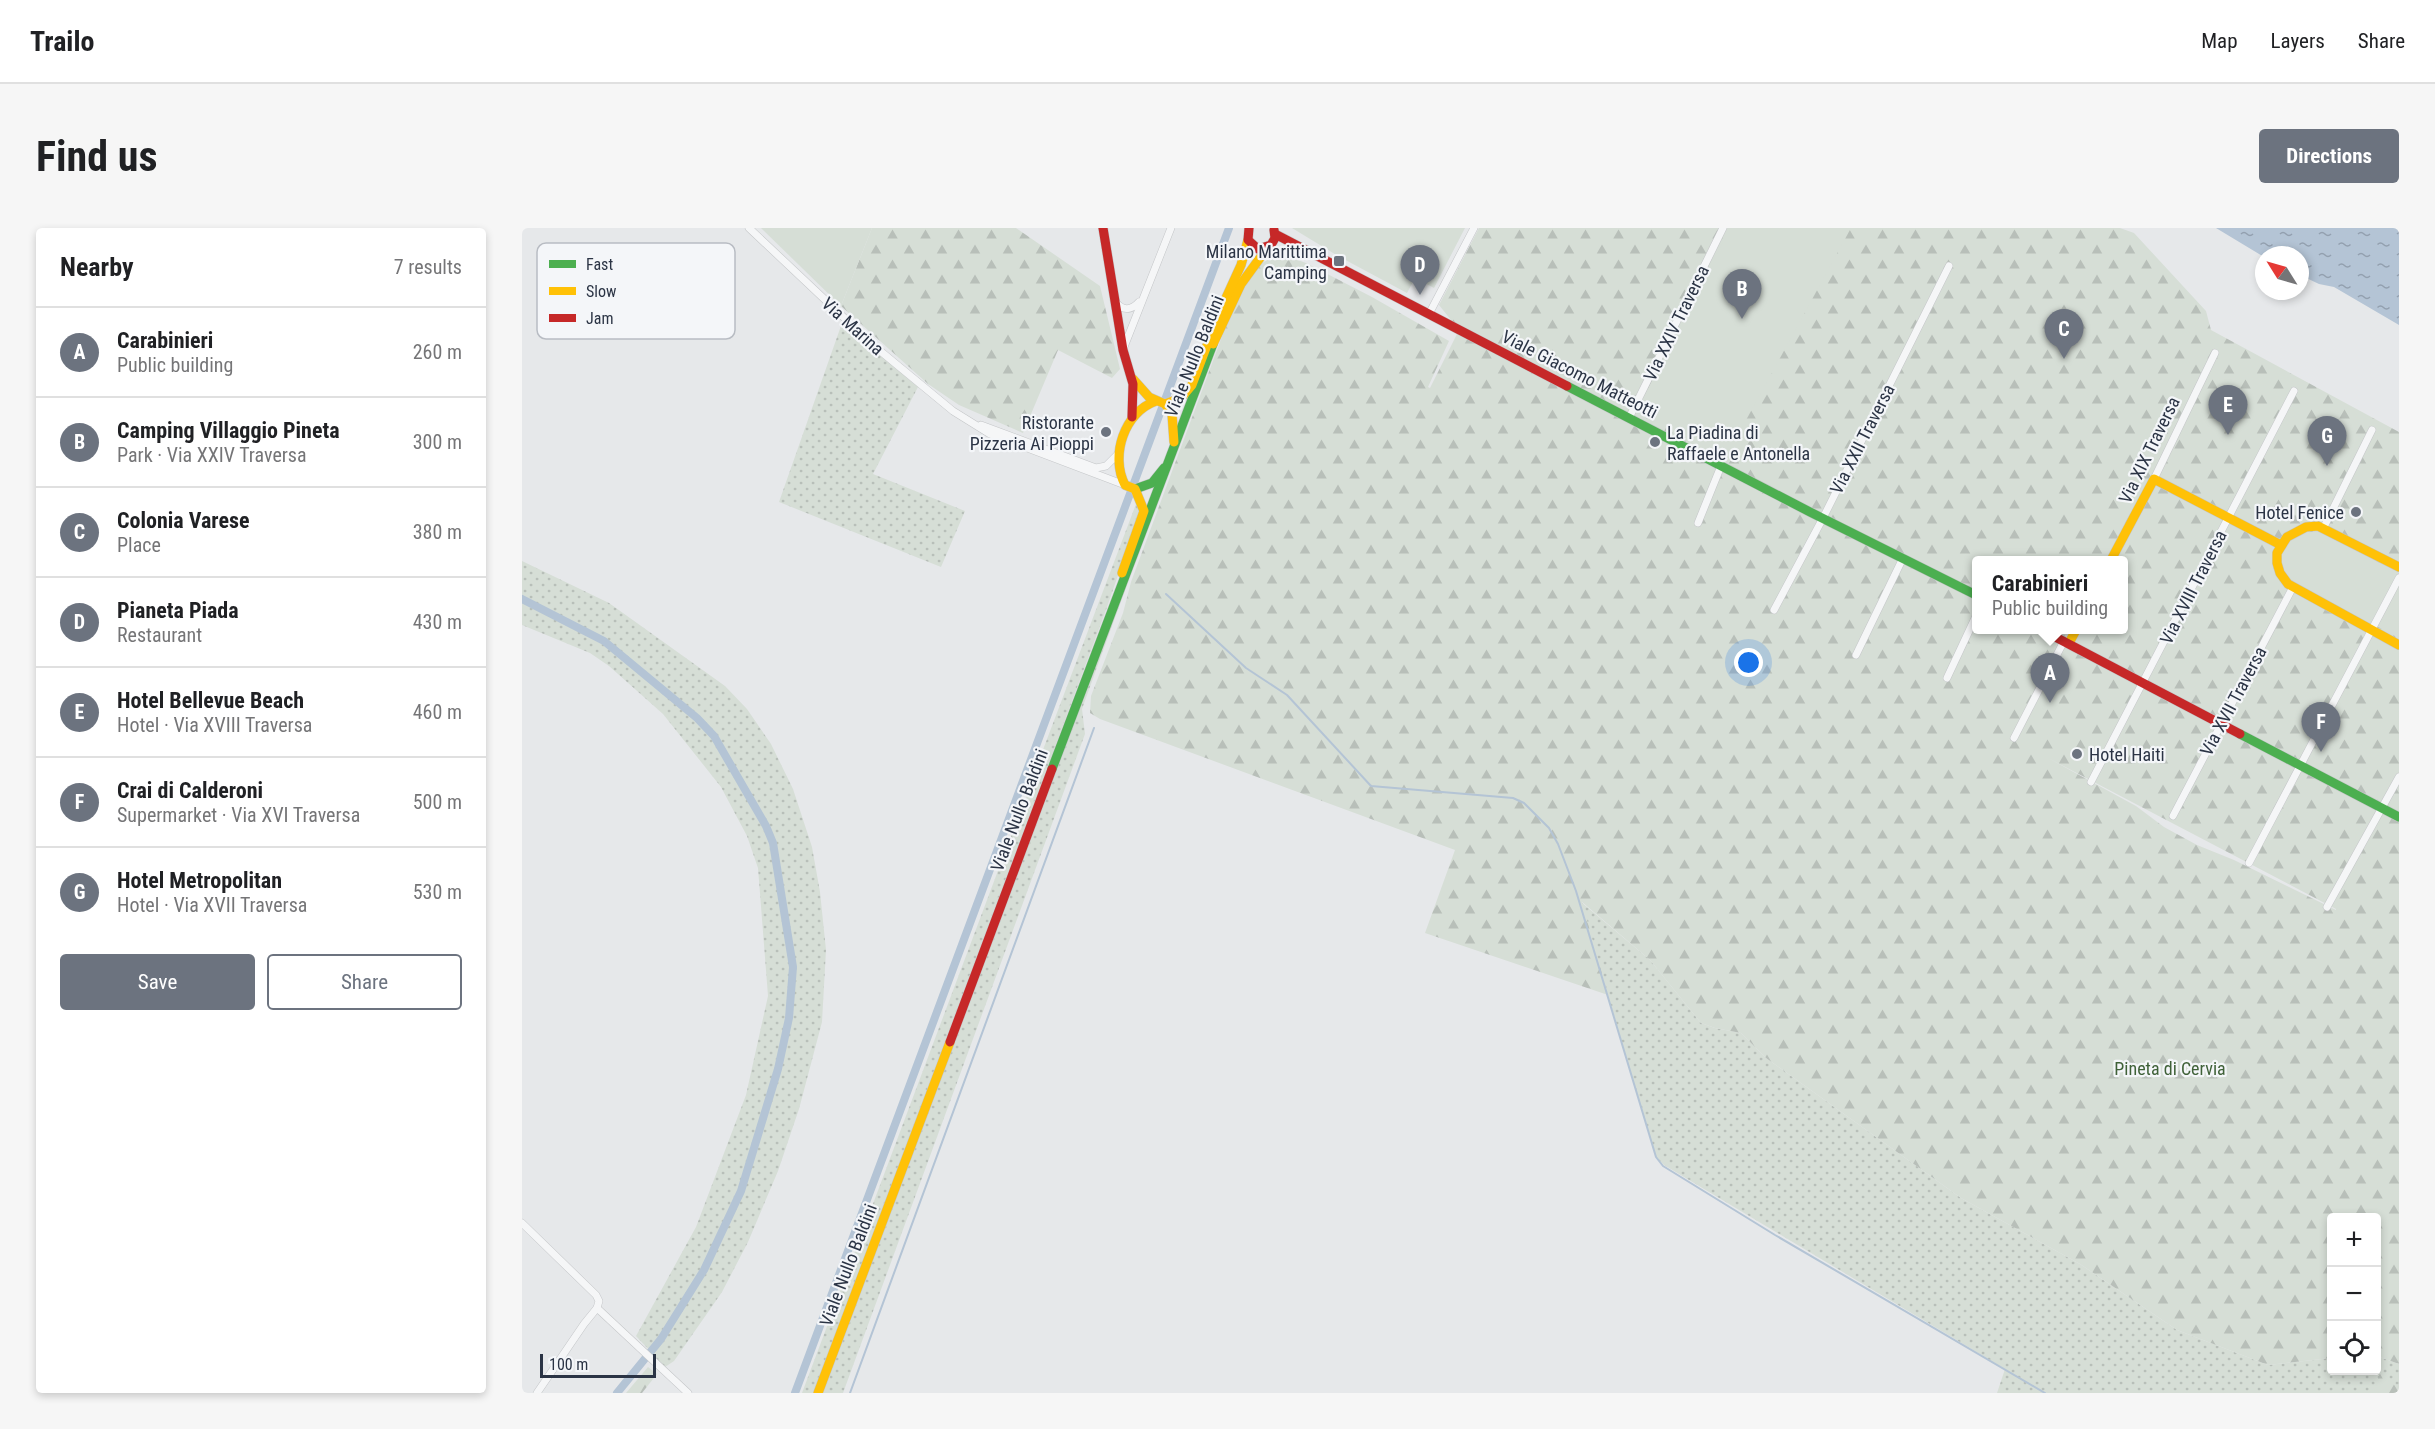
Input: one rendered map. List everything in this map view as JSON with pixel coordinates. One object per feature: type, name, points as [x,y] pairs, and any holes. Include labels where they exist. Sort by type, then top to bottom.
[{"type":"street","name":"Via Marina","points":[[749,228],[873,345],[962,417],[990,434],[1125,485]]},
{"type":"street","points":[[1103,228],[1113,299],[1133,394],[1132,419],[1120,452],[1118,470],[1125,485],[1135,489],[1155,480],[1173,454],[1174,419],[1161,403],[1149,397],[1131,377]]},
{"type":"street","points":[[1123,350],[1141,299],[1171,228]]},
{"type":"street","name":"Viale Nullo Baldini","points":[[1132,419],[1142,407],[1181,399],[1186,395],[1241,265],[1249,228]]},
{"type":"street","points":[[1429,314],[1474,228]]},
{"type":"street","name":"Via XXIV Traversa","points":[[1629,418],[1723,228]]},
{"type":"street","name":"Viale Nullo Baldini","points":[[818,1393],[1105,627],[1140,543],[1212,350],[1242,281],[1272,238]]},
{"type":"street","name":"Viale Giacomo Matteotti","points":[[1248,240],[1258,249],[1272,238],[1297,246],[1972,593]]},
{"type":"street","name":"Via XXII Traversa","points":[[1774,610],[1823,518],[1949,266]]},
{"type":"street","points":[[1113,299],[1126,310],[1133,308],[1141,299]]},
{"type":"street","name":"Via XIX Traversa","points":[[2114,556],[2215,353]]},
{"type":"street","name":"Via XVIII Traversa","points":[[2091,782],[2294,392]]},
{"type":"street","name":"Via Marina","points":[[962,417],[1096,468],[1106,466],[1120,452]]},
{"type":"street","points":[[2324,527],[2372,430]]},
{"type":"street","points":[[1698,523],[1721,466]]},
{"type":"street","points":[[2154,478],[2279,544]]},
{"type":"street","points":[[1105,627],[1144,511],[1135,489]]},
{"type":"street","points":[[2399,567],[2324,527],[2313,525],[2298,528],[2287,535],[2279,544],[2276,554],[2283,579],[2293,587],[2399,645]]},
{"type":"street","points":[[1856,655],[1903,558]]},
{"type":"street","points":[[2248,863],[2399,578]]},
{"type":"street","name":"Via XVII Traversa","points":[[2173,816],[2293,587]]},
{"type":"street","points":[[1947,678],[1972,626]]},
{"type":"street","points":[[2050,634],[2144,681],[2399,817]]},
{"type":"street","points":[[2014,738],[2066,642],[2073,634]]},
{"type":"street","points":[[2327,908],[2399,777]]},
{"type":"street","points":[[522,1223],[596,1295],[599,1301],[597,1308],[537,1393]]},
{"type":"street","points":[[597,1308],[688,1393]]},
{"type":"green space","points":[[761,228],[872,228],[841,306]]},
{"type":"green space","points":[[872,228],[1016,228],[1100,286],[1120,369],[1112,378],[1058,350],[1023,433],[959,405],[928,384],[841,306]]},
{"type":"green space","points":[[1292,228],[1465,228],[1434,288],[1415,278],[1407,293]]},
{"type":"green space","name":"Pineta di Cervia","points":[[1479,228],[2120,228],[2134,233],[2206,311],[2211,330],[2399,432],[2399,1364],[2381,1357],[2381,1213],[2327,1213],[2327,1358],[2268,1365],[2177,1330],[2080,1264],[1961,1198],[1766,1058],[1741,1033],[1701,1023],[1650,960],[1582,902],[1608,995],[1425,933],[1455,850],[1100,719],[1090,713],[1091,696],[1123,613],[1131,582],[1237,296],[1257,266],[1279,253],[1306,263],[1449,341],[1428,387],[1430,388],[1459,330],[1439,305]],"holes":[[[2048,758],[2336,910],[2234,860],[2197,845],[2164,827],[2136,806]]]},
{"type":"green space","points":[[1730,228],[1851,228],[1727,455],[1637,410]]},
{"type":"green space","points":[[842,323],[918,387],[873,474],[965,511],[941,567],[779,502]]},
{"type":"green space","points":[[1136,504],[1140,512],[1106,610],[814,1393],[802,1393],[1017,820],[1025,806],[1027,792]]},
{"type":"green space","points":[[2310,532],[2322,532],[2399,573],[2399,638],[2293,582],[2286,566],[2286,551],[2294,539]]},
{"type":"green space","points":[[522,561],[609,603],[725,686],[747,709],[771,744],[793,789],[812,847],[820,892],[826,950],[822,1022],[799,1109],[778,1171],[748,1242],[722,1292],[674,1361],[665,1367],[636,1336],[696,1227],[746,1095],[768,996],[758,868],[747,836],[721,787],[663,714],[609,666],[590,653],[522,625]]},
{"type":"green space","points":[[1130,576],[1082,709],[1085,734],[843,1393],[823,1393],[1113,617]]},
{"type":"green space","points":[[1580,901],[1650,960],[1701,1023],[1741,1033],[1766,1058],[1961,1198],[2080,1264],[2177,1330],[2268,1365],[2327,1358],[2327,1375],[2381,1375],[2381,1357],[2399,1364],[2399,1393],[1997,1393],[2005,1369],[1664,1165],[1656,1157]]},
{"type":"green space","points":[[648,1367],[657,1374],[642,1393],[626,1393]]},
{"type":"green space","points":[[2381,1370],[2399,1390],[2399,1393],[2373,1393]]},
{"type":"water","points":[[2216,228],[2399,228],[2399,325],[2334,287],[2309,279],[2309,246],[2255,246],[2255,252]]},
{"type":"waterway","points":[[795,1393],[1229,228]]},
{"type":"waterway","points":[[1166,594],[1246,668],[1287,695],[1371,786],[1513,798],[1524,803],[1549,828],[1558,844],[1576,891],[1656,1157],[1663,1166],[1775,1235],[2045,1393]]},
{"type":"waterway","points":[[522,599],[604,641],[697,718],[714,736],[766,826],[773,843],[793,967],[789,1018],[778,1069],[741,1191],[704,1270],[661,1339],[617,1393]]},
{"type":"waterway","points":[[850,1393],[1094,728]]},
{"type":"traffic: fast","points":[[1052,769],[1213,344]]},
{"type":"traffic: fast","points":[[1567,386],[1972,593]]},
{"type":"traffic: fast","points":[[1135,489],[1152,483],[1164,468]]},
{"type":"traffic: fast","points":[[2240,734],[2399,817]]},
{"type":"traffic: slow","points":[[1165,404],[1181,398],[1192,385],[1220,311],[1241,265],[1248,240]]},
{"type":"traffic: slow","points":[[1213,344],[1241,284],[1268,247]]},
{"type":"traffic: slow","points":[[1133,379],[1149,397],[1165,404],[1172,414],[1174,442]]},
{"type":"traffic: slow","points":[[1122,573],[1144,511],[1135,489],[1125,485],[1119,461],[1120,449],[1128,425],[1145,407],[1156,401]]},
{"type":"traffic: slow","points":[[2113,556],[2154,479],[2279,544]]},
{"type":"traffic: slow","points":[[2399,567],[2318,526],[2306,527],[2287,537],[2277,553],[2280,573],[2288,584],[2399,645]]},
{"type":"traffic: slow","points":[[2069,643],[2074,634]]},
{"type":"traffic: slow","points":[[818,1393],[950,1042]]},
{"type":"traffic: jam","points":[[1103,228],[1123,350],[1133,384],[1132,417]]},
{"type":"traffic: jam","points":[[1249,228],[1248,240],[1258,249],[1271,245],[1275,238],[1274,230]]},
{"type":"traffic: jam","points":[[1275,234],[1567,386]]},
{"type":"traffic: jam","points":[[2050,634],[2240,734]]},
{"type":"traffic: jam","points":[[950,1042],[1052,769]]},
{"type":"place","name":"Milano Marittima Camping","points":[[1339,261]]},
{"type":"place","name":"Pianeta Piada","points":[[1420,295]]},
{"type":"place","name":"Camping Villaggio Pineta","points":[[1742,319]]},
{"type":"place","name":"Colonia Varese","points":[[2064,359]]},
{"type":"place","name":"Ristorante Pizzeria Ai Pioppi","points":[[1106,432]]},
{"type":"place","name":"Hotel Bellevue Beach","points":[[2228,435]]},
{"type":"place","name":"La Piadina di Raffaele e Antonella","points":[[1655,442]]},
{"type":"place","name":"Hotel Metropolitan","points":[[2327,466]]},
{"type":"place","name":"Hotel Fenice","points":[[2356,512]]},
{"type":"place","name":"Carabinieri","points":[[2050,703]]},
{"type":"place","name":"Crai di Calderoni","points":[[2321,752]]},
{"type":"place","name":"Hotel Haiti","points":[[2077,754]]}]
